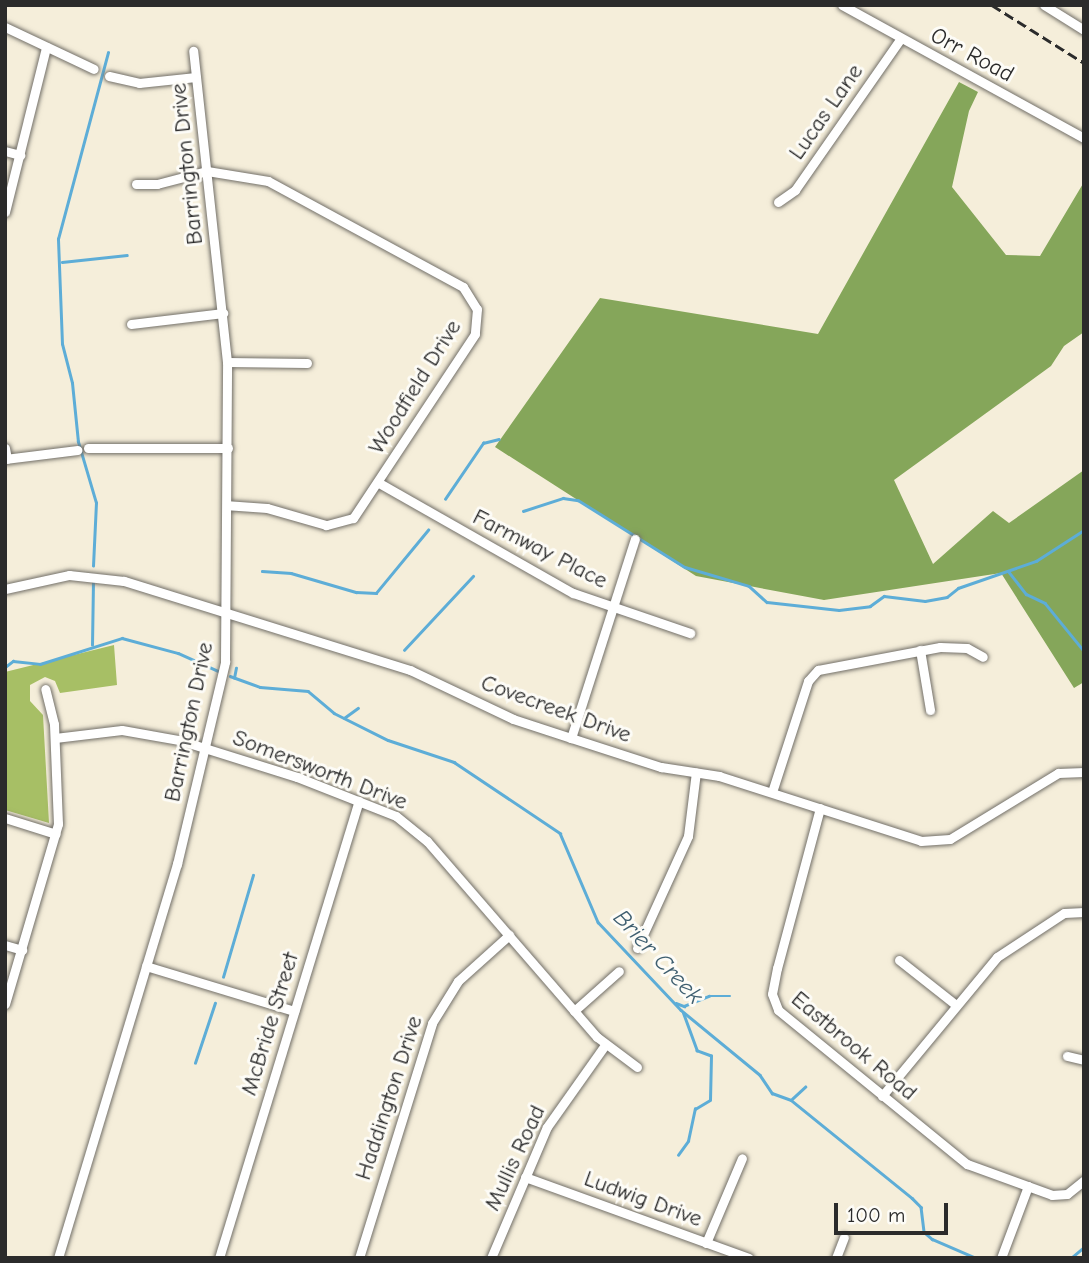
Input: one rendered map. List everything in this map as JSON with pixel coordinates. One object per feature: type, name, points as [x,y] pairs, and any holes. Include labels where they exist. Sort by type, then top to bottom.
[{"type":"street","name":"Orr Road","points":[[842,5],[1084,138]]},
{"type":"street","points":[[1044,5],[1084,30]]},
{"type":"street","points":[[5,27],[94,69]]},
{"type":"street","name":"Lucas Lane","points":[[778,202],[795,191],[901,38]]},
{"type":"street","points":[[5,212],[46,47]]},
{"type":"street","name":"Barrington Drive","points":[[58,1258],[146,966],[222,685],[228,612],[227,362],[194,51]]},
{"type":"street","points":[[109,76],[139,83],[197,77]]},
{"type":"street","points":[[5,151],[20,155]]},
{"type":"street","name":"Woodfield Drive","points":[[136,184],[157,184],[207,171],[254,176],[285,188],[470,295],[477,314],[475,334],[359,512],[336,525],[267,508],[228,506]]},
{"type":"street","points":[[131,324],[223,313]]},
{"type":"street","points":[[227,362],[307,363]]},
{"type":"street","points":[[5,448],[6,459],[77,450]]},
{"type":"street","points":[[88,449],[229,449]]},
{"type":"street","name":"Farmway Place","points":[[379,482],[553,583],[612,607],[690,633]]},
{"type":"street","points":[[571,738],[635,539]]},
{"type":"street","name":"Covecreek Drive","points":[[5,589],[57,576],[88,575],[124,580],[410,670],[513,719],[571,738],[662,767],[696,772],[772,792],[921,841],[940,842],[1058,773],[1084,772]]},
{"type":"street","points":[[772,792],[808,681],[818,670],[920,650],[957,646],[983,657]]},
{"type":"street","points":[[920,650],[930,710]]},
{"type":"street","points":[[5,1004],[56,834],[55,738],[46,689]]},
{"type":"street","name":"Somersworth Drive","points":[[55,738],[134,730],[207,748],[396,816],[422,835],[605,1045],[637,1067]]},
{"type":"street","points":[[637,948],[688,836],[696,772]]},
{"type":"street","name":"McBride Street","points":[[219,1258],[359,801]]},
{"type":"street","name":"Eastbrook Road","points":[[820,808],[796,882],[772,998],[780,1013],[967,1164],[1060,1195],[1084,1180]]},
{"type":"street","points":[[5,818],[56,834]]},
{"type":"street","points":[[882,1096],[956,1005],[1006,949],[1064,914],[1084,912]]},
{"type":"street","name":"Haddington Drive","points":[[359,1258],[432,1023],[458,981],[509,935]]},
{"type":"street","points":[[5,945],[22,950]]},
{"type":"street","points":[[899,960],[956,1005]]},
{"type":"street","points":[[146,966],[294,1011]]},
{"type":"street","points":[[574,1010],[619,971]]},
{"type":"street","name":"Mullis Road","points":[[491,1258],[552,1119],[605,1045]]},
{"type":"street","points":[[1067,1055],[1084,1060]]},
{"type":"street","points":[[706,1242],[742,1158]]},
{"type":"street","name":"Ludwig Drive","points":[[525,1177],[749,1258]]},
{"type":"street","points":[[1001,1258],[1028,1186]]},
{"type":"street","points":[[836,1258],[844,1237]]},
{"type":"green space","points":[[959,82],[978,92],[969,111],[952,187],[1006,255],[1040,256],[1084,182],[1084,332],[1064,346],[1051,366],[894,480],[933,564],[993,511],[1009,523],[1084,470],[1084,682],[1074,688],[1001,573],[824,600],[696,576],[495,447],[600,298],[818,334]]},
{"type":"green space","points":[[114,645],[117,685],[60,693],[55,681],[45,677],[30,685],[30,701],[43,715],[49,823],[5,810],[5,672]]},
{"type":"waterway","points":[[93,566],[96,503],[78,442],[72,383],[62,344],[58,239],[108,53]]},
{"type":"waterway","points":[[62,262],[127,255]]},
{"type":"waterway","points":[[445,499],[483,443],[499,439]]},
{"type":"waterway","points":[[523,511],[563,498],[578,500],[685,567],[749,586],[767,602],[839,610],[870,606],[884,596],[925,601],[947,597],[958,588],[1036,561],[1084,530]]},
{"type":"waterway","points":[[262,571],[291,573],[356,592],[376,593],[428,530]]},
{"type":"waterway","points":[[1009,572],[1026,594],[1045,603],[1084,651]]},
{"type":"waterway","points":[[404,650],[473,576]]},
{"type":"waterway","points":[[92,645],[93,582]]},
{"type":"waterway","name":"Brier Creek","points":[[5,667],[13,661],[40,664],[122,638],[178,653],[218,671]]},
{"type":"waterway","points":[[234,678],[236,668]]},
{"type":"waterway","name":"Brier Creek","points":[[230,676],[260,687],[308,691],[334,713],[388,740],[454,762],[560,833],[598,922],[681,1010],[760,1075],[772,1093],[791,1100],[912,1198],[921,1207],[924,1232],[932,1239],[976,1258]]},
{"type":"waterway","points":[[344,718],[358,708]]},
{"type":"waterway","points":[[223,977],[253,875]]},
{"type":"waterway","points":[[676,1003],[684,1006],[709,996],[730,996]]},
{"type":"waterway","points":[[195,1063],[215,1003]]},
{"type":"waterway","points":[[678,1155],[688,1141],[695,1109],[710,1100],[711,1056],[697,1051],[683,1013]]},
{"type":"waterway","points":[[792,1099],[805,1087]]},
{"type":"waterway","points":[[1071,1258],[1084,1247]]},
{"type":"railway","points":[[992,5],[1084,63]]}]
